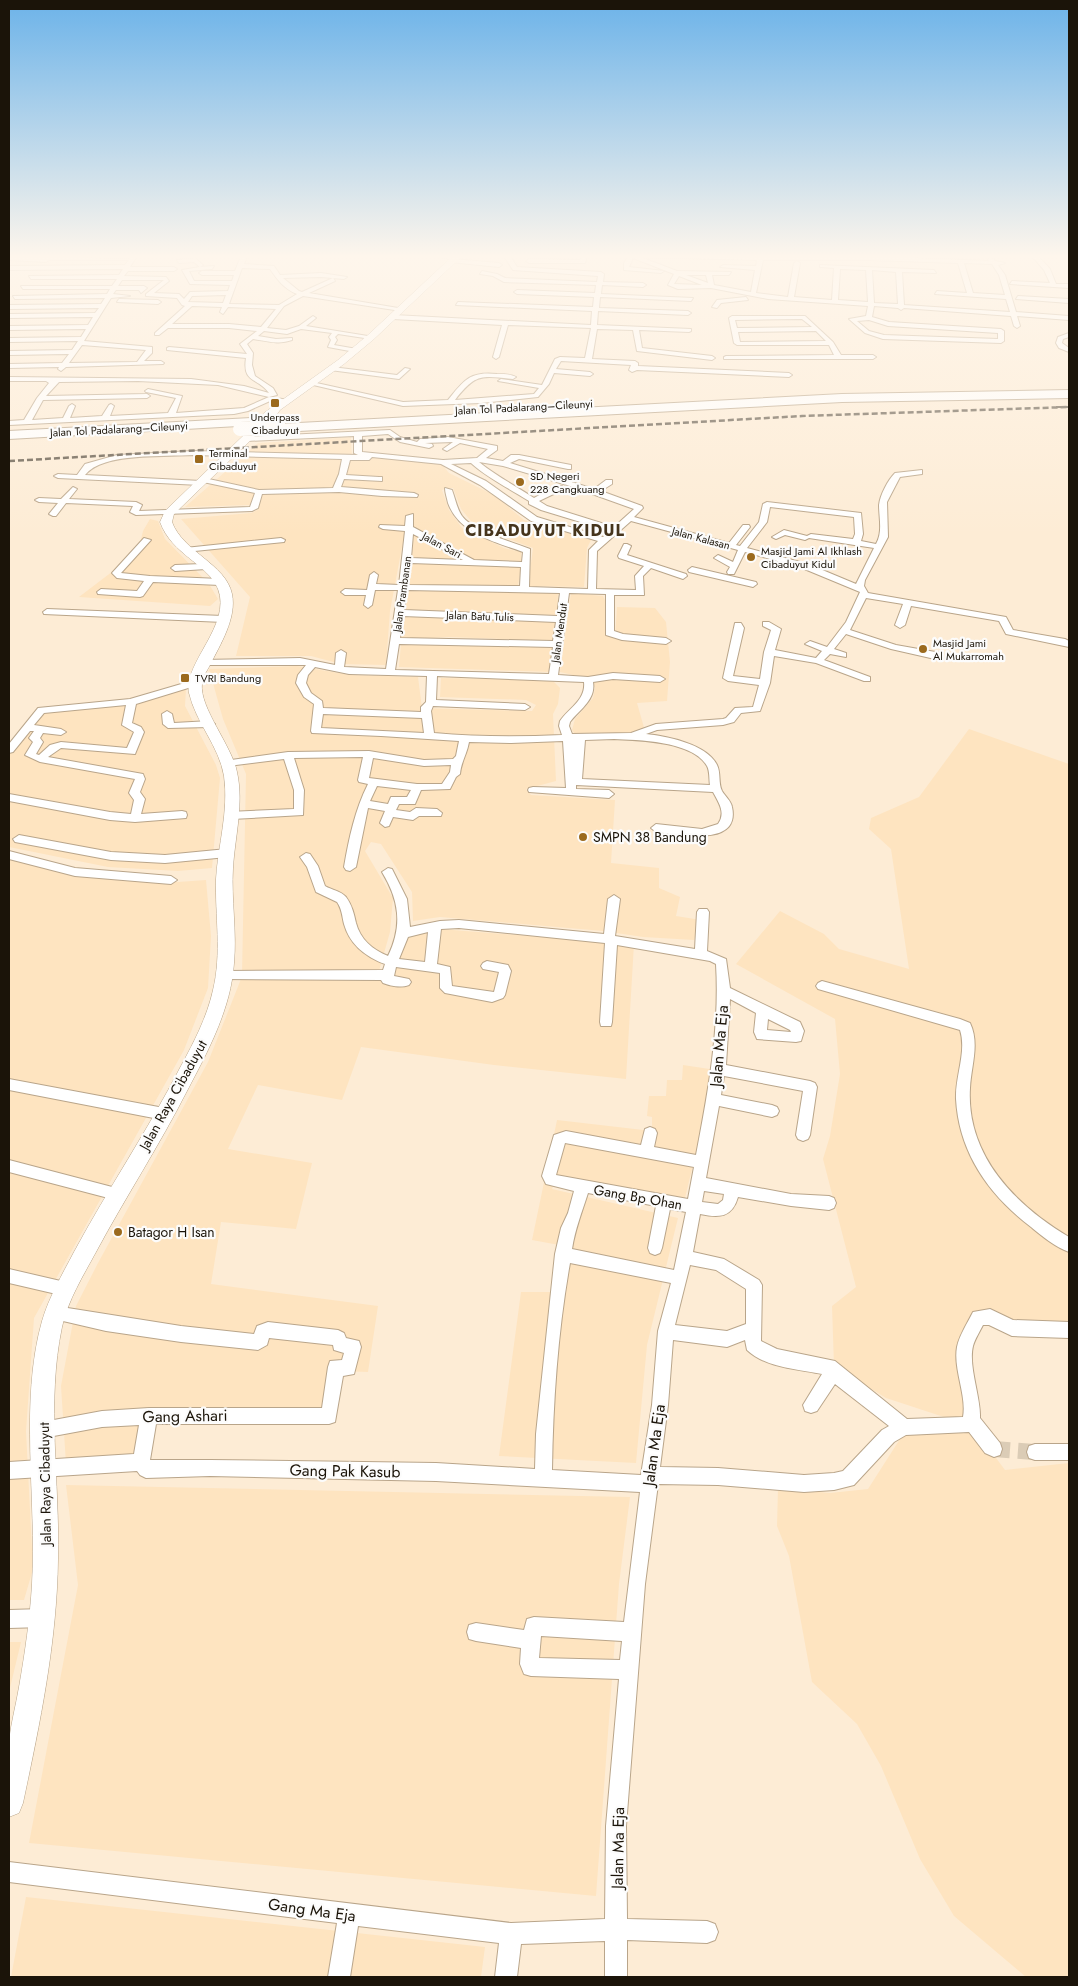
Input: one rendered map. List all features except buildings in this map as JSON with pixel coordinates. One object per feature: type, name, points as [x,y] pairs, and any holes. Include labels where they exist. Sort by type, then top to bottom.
[{"type":"highway","name":"Jalan Tol Padalarang–Cileunyi","points":[[9,442],[247,432],[279,419],[830,391],[976,386],[1069,386]]},
{"type":"highway","name":"Jalan Tol Padalarang–Cileunyi","points":[[279,419],[842,398],[1069,394]]},
{"type":"highway","name":"Jalan Tol Padalarang–Cileunyi","points":[[9,435],[247,432]]},
{"type":"main road","points":[[195,683],[223,619],[226,596],[220,582],[186,550],[167,528],[166,522],[169,513],[230,455],[247,432],[257,432],[274,414],[279,419],[289,399],[312,384],[355,350]]},
{"type":"main road","name":"Jalan Raya Cibaduyut","points":[[9,1803],[44,1618],[46,1558],[43,1430],[46,1353],[55,1313],[65,1289],[116,1194],[191,1065],[207,1032],[218,1003],[225,976],[224,870],[233,799],[228,763],[196,691],[195,683]]},
{"type":"street","points":[[27,422],[40,398],[76,349]]},
{"type":"street","points":[[110,352],[113,349]]},
{"type":"street","points":[[139,363],[149,353],[150,349]]},
{"type":"street","points":[[169,349],[249,356]]},
{"type":"street","points":[[247,349],[250,353],[247,367],[250,376],[272,391],[272,395]]},
{"type":"street","points":[[347,349],[355,350]]},
{"type":"street","points":[[496,357],[498,349]]},
{"type":"street","points":[[588,360],[591,349]]},
{"type":"street","points":[[639,349],[712,358]]},
{"type":"street","points":[[835,349],[838,357]]},
{"type":"street","points":[[9,353],[74,352]]},
{"type":"street","points":[[726,358],[873,357]]},
{"type":"street","points":[[99,365],[104,358]]},
{"type":"street","points":[[312,384],[403,404],[534,397],[544,387],[558,359],[635,364],[633,369],[737,371],[789,375]]},
{"type":"street","points":[[9,366],[161,363]]},
{"type":"street","points":[[332,368],[398,377],[402,376],[407,369]]},
{"type":"street","points":[[552,372],[590,374]]},
{"type":"street","points":[[450,402],[464,383],[475,375],[513,376]]},
{"type":"street","points":[[9,422],[106,418],[143,403],[154,380]]},
{"type":"street","points":[[10,382],[179,380],[189,384],[289,399]]},
{"type":"street","points":[[485,401],[502,383],[544,387]]},
{"type":"street","points":[[40,398],[143,403],[180,397],[170,415]]},
{"type":"street","points":[[143,403],[170,415],[234,412],[246,410],[269,399],[289,399]]},
{"type":"street","points":[[66,420],[72,406]]},
{"type":"street","points":[[106,418],[111,406]]},
{"type":"street","points":[[247,432],[358,434],[390,432],[394,436],[429,446]]},
{"type":"street","points":[[358,434],[358,453],[443,462],[477,461],[504,464],[595,492],[639,508],[616,530]]},
{"type":"street","points":[[402,458],[417,443],[448,439],[494,448],[477,461]]},
{"type":"street","points":[[447,449],[459,441]]},
{"type":"street","points":[[79,477],[88,466],[117,457],[192,454],[346,459],[381,456]]},
{"type":"street","points":[[504,464],[514,457],[519,457],[568,467]]},
{"type":"street","points":[[337,489],[346,459]]},
{"type":"street","points":[[477,461],[486,472],[504,481],[532,502],[555,513],[616,530]]},
{"type":"street","points":[[443,462],[455,470],[483,483],[534,519],[617,542]]},
{"type":"street","points":[[818,661],[846,631],[860,590],[861,580],[880,548],[884,537],[883,502],[894,479],[898,476],[919,472]]},
{"type":"street","points":[[58,476],[202,481],[259,492],[337,489],[414,495]]},
{"type":"street","points":[[342,477],[379,479]]},
{"type":"street","points":[[595,492],[609,482]]},
{"type":"street","points":[[532,502],[559,488]]},
{"type":"street","points":[[54,514],[73,489]]},
{"type":"street","points":[[448,490],[459,517],[464,523],[505,543],[530,551],[526,565],[524,589]]},
{"type":"street","points":[[39,500],[136,504],[138,505],[134,512],[136,513],[169,513],[252,509],[259,492]]},
{"type":"street","points":[[726,578],[735,566],[743,548],[763,522],[767,504],[858,516],[859,534],[856,542]]},
{"type":"street","name":"Jalan Prambanan","points":[[390,671],[407,560],[410,516]]},
{"type":"street","name":"Jalan Kalasan","points":[[629,518],[805,566],[860,590],[908,602],[1004,619],[1009,632],[1062,641],[1069,644]]},
{"type":"street","points":[[383,527],[410,529]]},
{"type":"street","points":[[731,546],[746,527]]},
{"type":"street","name":"Jalan Sari","points":[[410,529],[474,562]]},
{"type":"street","points":[[616,530],[621,556],[683,576]]},
{"type":"street","points":[[776,537],[784,532],[807,537],[856,542],[880,548]]},
{"type":"street","points":[[147,540],[116,574],[150,579],[220,582]]},
{"type":"street","points":[[186,550],[281,540]]},
{"type":"street","points":[[592,591],[593,550],[617,542]]},
{"type":"street","points":[[718,558],[735,566]]},
{"type":"street","points":[[407,560],[526,565]]},
{"type":"street","points":[[175,568],[204,566]]},
{"type":"street","points":[[345,592],[402,587],[641,593],[640,576],[648,566]]},
{"type":"street","points":[[692,570],[753,584]]},
{"type":"street","points":[[368,605],[374,575]]},
{"type":"street","points":[[101,592],[140,594],[150,579]]},
{"type":"street","name":"Jalan Mendut","points":[[552,677],[565,590]]},
{"type":"street","points":[[610,593],[609,633],[622,637],[666,641]]},
{"type":"street","points":[[900,625],[908,602]]},
{"type":"street","points":[[47,612],[223,619]]},
{"type":"street","name":"Jalan Batu Tulis","points":[[400,613],[560,619]]},
{"type":"street","points":[[628,736],[656,728],[728,721],[737,710],[757,709],[765,683],[769,652],[776,628],[766,624]]},
{"type":"street","points":[[738,625],[739,628],[728,678],[765,683]]},
{"type":"street","points":[[846,631],[908,651],[938,655]]},
{"type":"street","points":[[395,641],[556,644]]},
{"type":"street","points":[[810,644],[843,655]]},
{"type":"street","points":[[769,652],[818,661],[867,679]]},
{"type":"street","points":[[339,669],[341,653]]},
{"type":"street","points":[[205,662],[300,660],[339,669],[588,680],[613,676],[660,679]]},
{"type":"street","points":[[313,663],[303,675],[301,683],[311,699],[319,703],[314,743]]},
{"type":"street","points":[[431,704],[432,673]]},
{"type":"street","points":[[571,791],[568,738],[564,726],[565,721],[575,709],[588,698],[590,692],[588,680]]},
{"type":"street","points":[[9,750],[39,711],[43,709],[131,702],[195,683]]},
{"type":"street","points":[[40,760],[54,747],[61,745],[131,752],[139,732],[137,729],[127,725],[131,702]]},
{"type":"street","points":[[429,736],[430,724],[425,715],[426,707],[431,704],[525,707]]},
{"type":"street","points":[[318,711],[425,715]]},
{"type":"street","points":[[167,714],[168,724],[172,726],[210,724]]},
{"type":"street","points":[[27,728],[61,732]]},
{"type":"street","points":[[41,729],[34,738],[38,742],[30,755],[40,760],[139,776],[140,779],[134,793],[140,799],[135,818]]},
{"type":"street","points":[[228,763],[288,755],[314,743],[361,730],[492,740],[628,736],[668,740],[693,750],[712,765],[716,789],[726,802],[728,811],[726,824],[720,830],[709,833],[656,828]]},
{"type":"street","points":[[314,743],[424,763],[456,762],[462,757],[465,738]]},
{"type":"street","points":[[580,738],[576,776],[577,781],[580,783],[716,789]]},
{"type":"street","points":[[369,754],[363,780],[417,787],[446,787],[452,775],[455,774],[456,762]]},
{"type":"street","points":[[232,815],[299,812],[299,790],[288,755]]},
{"type":"street","points":[[350,867],[354,842],[364,804],[374,782]]},
{"type":"street","points":[[389,815],[395,800],[411,802],[417,787]]},
{"type":"street","points":[[532,790],[609,794]]},
{"type":"street","points":[[9,798],[96,814],[135,818],[182,815]]},
{"type":"street","points":[[364,804],[389,815],[413,816],[416,812],[437,813]]},
{"type":"street","points":[[19,839],[111,856],[165,859],[227,852]]},
{"type":"street","points":[[9,855],[76,872],[171,880]]},
{"type":"street","points":[[306,858],[312,866],[320,889],[340,898],[344,903],[353,932],[371,955],[392,962],[446,970],[446,988],[449,990],[492,998],[499,994],[505,971],[504,968],[486,966]]},
{"type":"street","points":[[388,872],[398,888],[405,911],[404,934],[392,962],[387,980],[404,982]]},
{"type":"street","points":[[606,1022],[614,899]]},
{"type":"street","points":[[404,934],[444,924],[459,924],[610,939],[701,954],[703,912]]},
{"type":"street","points":[[431,967],[435,926]]},
{"type":"street","name":"Jalan Ma Eja","points":[[616,1977],[616,1826],[632,1632],[649,1480],[660,1405],[663,1354],[666,1331],[685,1257],[719,1069],[724,991],[722,962],[718,958],[701,954]]},
{"type":"street","points":[[225,976],[316,974],[387,976]]},
{"type":"street","points":[[822,986],[960,1024],[965,1027],[968,1040],[963,1092],[969,1132],[978,1159],[994,1182],[1033,1222],[1069,1245]]},
{"type":"street","points":[[724,991],[763,1010]]},
{"type":"street","points":[[719,1069],[810,1086],[803,1135]]},
{"type":"street","points":[[9,1084],[164,1114]]},
{"type":"street","points":[[713,1099],[772,1111]]},
{"type":"street","points":[[650,1133],[646,1152],[702,1162]]},
{"type":"street","name":"Gang Bp Ohan","points":[[646,1152],[561,1138],[556,1148],[549,1179],[582,1187],[718,1211],[724,1209],[730,1203],[732,1190]]},
{"type":"street","points":[[9,1166],[116,1194]]},
{"type":"street","points":[[697,1184],[791,1200],[830,1203]]},
{"type":"street","points":[[543,1478],[550,1357],[562,1254],[568,1228],[575,1213],[582,1187]]},
{"type":"street","points":[[655,1248],[664,1202]]},
{"type":"street","points":[[562,1254],[679,1278]]},
{"type":"street","points":[[685,1257],[719,1264],[754,1285],[753,1344],[756,1350],[831,1370],[904,1427],[968,1423],[981,1432],[988,1446],[994,1450]]},
{"type":"street","points":[[9,1276],[65,1289]]},
{"type":"street","name":"Gang Ashari","points":[[43,1430],[102,1419],[149,1416],[329,1416],[336,1367],[348,1368],[353,1347],[340,1344],[338,1338],[268,1330],[263,1331],[261,1340],[258,1342],[181,1334],[55,1313]]},
{"type":"street","points":[[968,1423],[972,1409],[967,1384],[965,1347],[980,1318],[990,1318],[1012,1328],[1069,1330]]},
{"type":"street","points":[[666,1331],[726,1339],[753,1328]]},
{"type":"street","points":[[811,1405],[831,1370]]},
{"type":"street","points":[[141,1462],[149,1416]]},
{"type":"street","name":"Gang Pak Kasub","points":[[9,1471],[44,1467],[141,1462],[146,1469],[210,1468],[436,1472],[543,1478],[649,1480],[723,1476],[777,1480],[793,1484],[848,1479],[888,1436],[904,1427]]},
{"type":"street","points":[[1035,1452],[1069,1452]]},
{"type":"street","points":[[9,1619],[44,1618]]},
{"type":"street","points":[[629,1670],[531,1667],[529,1664],[534,1626],[632,1632]]},
{"type":"street","points":[[476,1632],[531,1640]]},
{"type":"street","name":"Gang Ma Eja","points":[[9,1872],[511,1934],[632,1929],[706,1932]]},
{"type":"street","points":[[339,1977],[349,1915]]},
{"type":"street","points":[[506,1977],[511,1934]]},
{"type":"shaded area","points":[[351,437],[352,456],[440,462],[449,473],[494,495],[524,520],[591,540],[587,548],[584,587],[528,586],[533,548],[476,527],[461,509],[453,488],[447,488],[442,490],[449,510],[462,528],[504,548],[521,552],[521,561],[412,558],[414,527],[408,526],[405,531],[390,611],[386,665],[341,664],[311,656],[236,656],[250,597],[181,519],[251,513],[259,509],[254,505],[185,507],[258,443]]},
{"type":"shaded area","points":[[150,519],[158,521],[165,539],[209,584],[218,599],[210,606],[79,597],[138,552],[143,531]]},
{"type":"shaded area","points":[[409,562],[521,567],[518,586],[405,585]]},
{"type":"shaded area","points":[[405,590],[558,592],[557,615],[401,611]]},
{"type":"shaded area","points":[[571,593],[603,596],[606,602],[605,631],[609,636],[615,637],[617,607],[655,608],[666,622],[670,662],[667,701],[637,703],[645,731],[575,734],[572,730],[575,719],[593,698],[595,688],[590,679],[560,672]]},
{"type":"shaded area","points":[[402,615],[555,620],[555,641],[448,637],[400,640]]},
{"type":"shaded area","points":[[447,643],[552,647],[550,672],[399,667],[401,644]]},
{"type":"shaded area","points":[[297,666],[351,675],[418,677],[422,708],[532,711],[536,705],[526,700],[440,697],[441,678],[552,680],[560,688],[558,704],[553,714],[556,781],[526,789],[531,795],[615,800],[611,863],[659,868],[659,888],[680,897],[676,916],[701,920],[694,940],[643,937],[603,931],[440,917],[413,921],[412,892],[381,844],[371,842],[365,851],[393,898],[390,932],[379,971],[242,974],[246,774],[223,719],[209,669]]},
{"type":"shaded area","points":[[186,689],[185,706],[216,765],[220,778],[212,868],[178,871],[108,867],[9,847],[9,748],[37,716],[48,710],[112,707]]},
{"type":"shaded area","points":[[969,729],[1069,764],[1069,1328],[977,1319],[970,1347],[972,1416],[950,1419],[886,1398],[834,1366],[832,1306],[856,1287],[823,1159],[830,1136],[840,1074],[835,1019],[736,964],[780,911],[824,934],[839,949],[909,969],[891,849],[869,829],[871,818],[919,797]]},
{"type":"shaded area","points":[[9,858],[33,863],[70,875],[178,882],[206,880],[211,936],[208,988],[184,1050],[34,1318],[26,1431],[33,1569],[24,1600],[9,1600]]},
{"type":"shaded area","points":[[440,929],[634,944],[626,1079],[494,1065],[361,1047],[342,1100],[258,1085],[228,1149],[312,1163],[296,1229],[221,1222],[211,1284],[378,1306],[368,1372],[339,1371],[332,1421],[154,1421],[148,1456],[66,1464],[61,1386],[76,1306],[208,1062],[241,979],[388,981],[405,936]]},
{"type":"shaded area","points":[[683,1065],[716,1070],[685,1198],[557,1176],[552,1189],[678,1218],[647,1345],[636,1463],[499,1456],[521,1292],[552,1292],[559,1245],[532,1240],[557,1120],[652,1131],[652,1117],[647,1116],[649,1096],[666,1096],[667,1080],[682,1080]]},
{"type":"shaded area","points":[[973,1427],[1005,1470],[1069,1463],[1069,1977],[1026,1977],[954,1916],[920,1859],[881,1766],[857,1724],[812,1682],[789,1556],[777,1526],[778,1488],[830,1493],[868,1489],[907,1428]]},
{"type":"shaded area","points":[[66,1485],[630,1497],[619,1584],[596,1896],[29,1843],[78,1585]]},
{"type":"shaded area","points":[[9,1642],[21,1642],[9,1692]]},
{"type":"shaded area","points":[[26,1897],[485,1947],[481,1977],[11,1977]]},
{"type":"tunnel","points":[[994,1449],[1035,1452]]},
{"type":"railway","points":[[9,461],[802,416],[1069,407],[1056,407]]},
{"type":"place","name":"Underpass Cibaduyut","points":[[275,403]]},
{"type":"place","name":"Terminal Cibaduyut","points":[[199,459]]},
{"type":"place","name":"SD Negeri 228 Cangkuang","points":[[520,482]]},
{"type":"place","name":"Masjid Jami Al Ikhlash Cibaduyut Kidul","points":[[751,557]]},
{"type":"place","name":"Masjid Jami Al Mukarromah","points":[[923,649]]},
{"type":"place","name":"TVRI Bandung","points":[[185,678]]},
{"type":"place","name":"SMPN 38 Bandung","points":[[583,837]]},
{"type":"place","name":"Batagor H Isan","points":[[118,1232]]},
{"type":"district","name":"CIBADUYUT KIDUL","points":[[545,530]]}]
